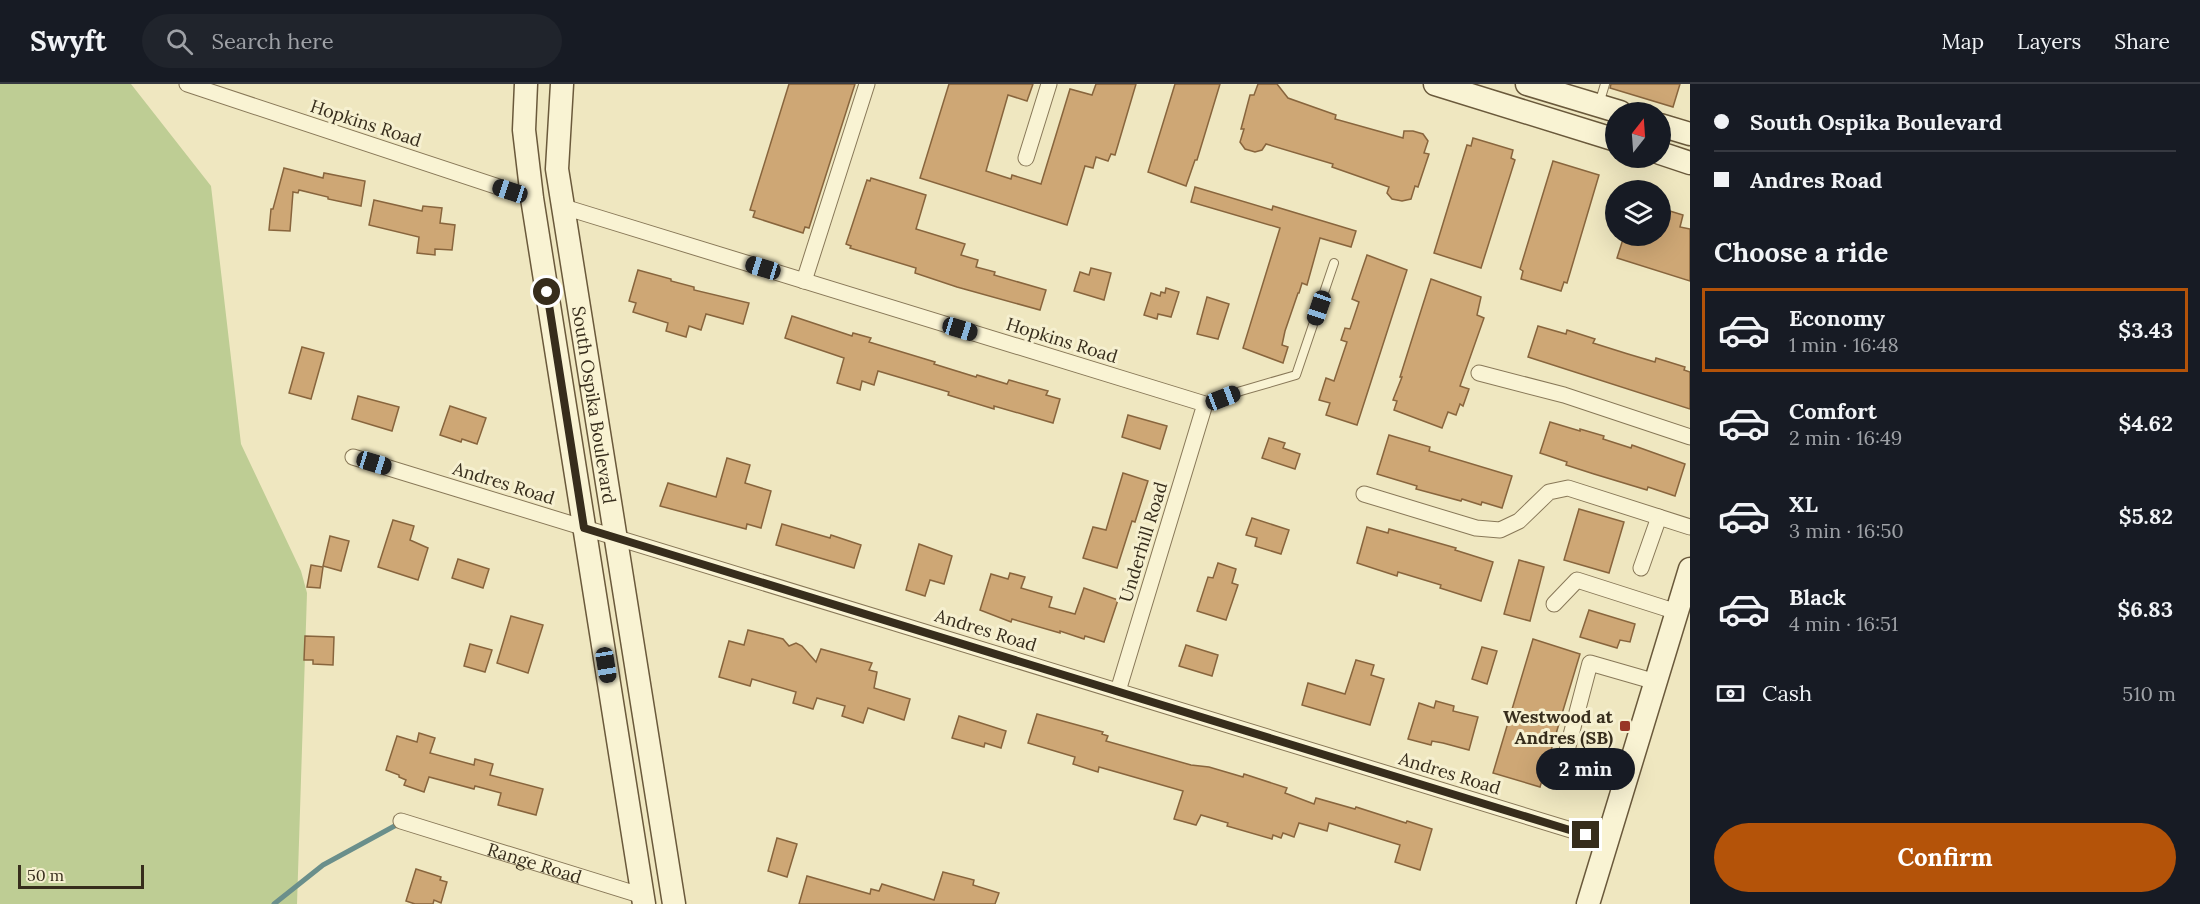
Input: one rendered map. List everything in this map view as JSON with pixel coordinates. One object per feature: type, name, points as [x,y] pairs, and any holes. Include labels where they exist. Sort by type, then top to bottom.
[{"type":"main road","name":"South Ospika Boulevard","points":[[526,84],[524,129],[532,198],[644,900]]},
{"type":"main road","name":"South Ospika Boulevard","points":[[562,84],[557,169],[674,904]]},
{"type":"main road","points":[[1435,84],[1605,137]]},
{"type":"main road","points":[[1527,84],[1605,108]]},
{"type":"main road","points":[[1671,128],[1690,134]]},
{"type":"main road","points":[[1671,157],[1690,163]]},
{"type":"main road","points":[[1588,904],[1690,569]]},
{"type":"main road","name":"Range Road","points":[[644,900],[667,904]]},
{"type":"street","name":"Hopkins Road","points":[[187,84],[532,198]]},
{"type":"street","points":[[804,281],[867,84]]},
{"type":"street","points":[[1026,158],[1049,84]]},
{"type":"street","name":"Hopkins Road","points":[[564,207],[1205,404]]},
{"type":"street","points":[[1479,373],[1564,395],[1690,437]]},
{"type":"street","name":"Underhill Road","points":[[1118,691],[1205,404]]},
{"type":"street","name":"Andres Road","points":[[353,457],[1607,842]]},
{"type":"street","points":[[1364,494],[1476,528],[1500,530],[1519,521],[1549,492],[1568,488],[1690,527]]},
{"type":"street","points":[[1641,568],[1659,517]]},
{"type":"street","points":[[1554,604],[1577,580],[1677,612]]},
{"type":"street","points":[[1561,773],[1590,663],[1656,682]]},
{"type":"street","name":"Range Road","points":[[401,821],[644,900]]},
{"type":"lane","points":[[1599,106],[1605,84]]},
{"type":"lane","points":[[1205,404],[1296,375],[1334,263]]},
{"type":"green space","points":[[0,84],[131,84],[211,186],[241,444],[301,571],[307,593],[297,904],[0,904]]},
{"type":"building","points":[[789,84],[855,84],[809,228],[805,227],[803,233],[753,217],[755,211],[750,210]]},
{"type":"building","points":[[949,84],[1033,84],[1027,101],[1008,95],[986,171],[1011,179],[1012,175],[1041,184],[1070,89],[1092,95],[1096,84],[1136,84],[1115,155],[1111,154],[1108,161],[1096,157],[1093,168],[1085,166],[1067,225],[920,178]]},
{"type":"building","points":[[1175,84],[1220,84],[1197,160],[1195,160],[1186,186],[1148,172]]},
{"type":"building","points":[[1258,84],[1277,84],[1288,98],[1336,115],[1335,119],[1403,138],[1404,131],[1423,134],[1428,141],[1424,153],[1429,154],[1418,187],[1415,186],[1411,199],[1402,201],[1392,199],[1387,193],[1389,187],[1332,167],[1333,164],[1266,144],[1262,150],[1255,152],[1245,149],[1240,142],[1244,129],[1241,129],[1250,95],[1254,95]]},
{"type":"building","points":[[1611,84],[1680,84],[1673,107],[1671,102],[1656,102],[1610,88]]},
{"type":"building","points":[[1473,138],[1513,150],[1511,158],[1515,160],[1481,268],[1434,253],[1467,145],[1471,146]]},
{"type":"building","points":[[1553,161],[1599,175],[1567,283],[1564,282],[1561,291],[1521,279],[1523,271],[1520,269]]},
{"type":"building","points":[[284,168],[323,178],[324,173],[365,181],[361,206],[299,190],[298,193],[293,192],[290,231],[269,230],[271,209],[273,209]]},
{"type":"building","points":[[871,178],[926,195],[916,229],[965,244],[961,255],[978,260],[976,267],[995,272],[994,275],[1046,290],[1040,310],[957,287],[915,273],[916,268],[850,248],[851,246],[846,244],[867,180],[870,181]]},
{"type":"building","points":[[1195,187],[1272,210],[1273,206],[1356,231],[1351,247],[1320,238],[1307,285],[1302,283],[1285,331],[1282,345],[1288,347],[1283,363],[1243,348],[1280,228],[1191,202]]},
{"type":"building","points":[[374,200],[422,211],[423,206],[442,208],[440,223],[455,225],[452,250],[435,249],[435,255],[417,253],[419,237],[369,225]]},
{"type":"building","points":[[1671,211],[1683,215],[1680,227],[1690,229],[1690,281],[1617,258],[1621,246],[1671,246]]},
{"type":"building","points":[[1367,255],[1407,270],[1357,425],[1326,415],[1330,403],[1319,400],[1326,378],[1334,381],[1347,342],[1341,340],[1345,328],[1350,329],[1359,302],[1352,299]]},
{"type":"building","points":[[1091,268],[1111,273],[1104,300],[1074,291],[1080,272],[1089,275]]},
{"type":"building","points":[[638,270],[694,287],[694,290],[749,303],[743,324],[706,314],[701,330],[689,326],[686,337],[666,331],[668,323],[633,312],[636,303],[629,301]]},
{"type":"building","points":[[1431,279],[1481,297],[1477,315],[1484,318],[1460,386],[1469,389],[1463,406],[1460,404],[1456,415],[1448,412],[1442,428],[1394,410],[1397,401],[1393,400]]},
{"type":"building","points":[[1166,288],[1179,292],[1171,317],[1158,314],[1157,319],[1144,315],[1151,293],[1160,296],[1161,292],[1165,293]]},
{"type":"building","points":[[1207,297],[1229,304],[1218,339],[1197,334]]},
{"type":"building","points":[[792,316],[852,336],[853,333],[871,338],[869,342],[976,377],[977,375],[1007,384],[1009,380],[1048,391],[1046,395],[1060,399],[1053,423],[994,406],[994,409],[948,395],[949,392],[878,371],[874,385],[862,381],[860,390],[837,383],[844,358],[785,338]]},
{"type":"building","points":[[1538,326],[1566,334],[1567,330],[1595,339],[1593,343],[1628,354],[1655,362],[1656,358],[1685,367],[1684,370],[1690,372],[1690,409],[1528,357]]},
{"type":"building","points":[[302,347],[324,353],[311,399],[289,393]]},
{"type":"building","points":[[358,396],[399,407],[392,431],[352,419]]},
{"type":"building","points":[[450,406],[486,418],[477,444],[462,439],[461,442],[440,435]]},
{"type":"building","points":[[1128,415],[1167,426],[1160,449],[1122,437]]},
{"type":"building","points":[[1550,422],[1604,436],[1603,439],[1631,448],[1632,445],[1685,464],[1675,496],[1594,474],[1540,453]]},
{"type":"building","points":[[1389,435],[1430,447],[1429,451],[1512,476],[1502,508],[1482,502],[1481,505],[1462,499],[1461,501],[1416,489],[1417,486],[1377,474]]},
{"type":"building","points":[[1269,438],[1285,443],[1283,448],[1300,454],[1295,469],[1262,458]]},
{"type":"building","points":[[727,458],[750,465],[745,483],[771,491],[761,528],[747,524],[746,529],[660,506],[668,483],[716,497]]},
{"type":"building","points":[[1123,473],[1148,481],[1117,568],[1083,558],[1093,527],[1106,530]]},
{"type":"building","points":[[1579,509],[1624,522],[1609,573],[1564,560]]},
{"type":"building","points":[[1252,518],[1289,530],[1281,554],[1255,546],[1257,538],[1246,535]]},
{"type":"building","points":[[393,520],[414,526],[410,540],[428,548],[418,580],[378,567]]},
{"type":"building","points":[[782,524],[830,538],[831,535],[861,545],[854,568],[776,545]]},
{"type":"building","points":[[1367,527],[1388,533],[1389,529],[1456,548],[1455,550],[1493,562],[1481,601],[1440,588],[1441,585],[1398,572],[1397,576],[1357,563]]},
{"type":"building","points":[[330,536],[349,541],[341,571],[323,566]]},
{"type":"building","points":[[919,544],[952,556],[944,584],[930,580],[925,596],[906,590]]},
{"type":"building","points":[[458,559],[489,569],[483,588],[452,578]]},
{"type":"building","points":[[1519,560],[1544,567],[1530,621],[1504,614]]},
{"type":"building","points":[[1218,563],[1236,569],[1232,583],[1238,585],[1226,620],[1197,611],[1208,577],[1213,578]]},
{"type":"building","points":[[311,565],[323,567],[320,588],[307,587]]},
{"type":"building","points":[[1010,573],[1025,577],[1021,588],[1052,597],[1049,607],[1075,614],[1084,588],[1118,600],[1104,642],[1085,636],[1084,639],[1060,631],[1060,633],[1012,619],[1011,622],[980,610],[991,574],[1008,579]]},
{"type":"building","points":[[1589,610],[1635,624],[1630,642],[1620,640],[1617,648],[1580,637]]},
{"type":"building","points":[[511,616],[543,625],[528,673],[497,663]]},
{"type":"building","points":[[748,630],[783,639],[789,646],[796,643],[802,646],[816,662],[821,649],[872,663],[869,670],[877,672],[874,688],[910,699],[904,720],[868,708],[863,723],[842,716],[845,706],[817,698],[813,709],[793,703],[796,692],[752,679],[750,686],[719,677],[729,641],[744,645]]},
{"type":"building","points":[[305,636],[334,637],[333,665],[313,664],[313,660],[304,660]]},
{"type":"building","points":[[1533,639],[1580,654],[1540,787],[1493,773]]},
{"type":"building","points":[[470,644],[492,650],[485,672],[464,666]]},
{"type":"building","points":[[1186,645],[1218,655],[1212,676],[1179,666]]},
{"type":"building","points":[[1482,647],[1497,651],[1487,684],[1472,679]]},
{"type":"building","points":[[1356,660],[1374,665],[1371,675],[1384,679],[1370,725],[1302,705],[1308,683],[1345,694]]},
{"type":"building","points":[[1436,701],[1454,706],[1453,711],[1478,717],[1469,750],[1432,741],[1431,745],[1408,739],[1419,703],[1434,708]]},
{"type":"building","points":[[1037,714],[1103,732],[1102,734],[1108,736],[1106,741],[1191,765],[1209,767],[1243,777],[1244,774],[1287,788],[1285,793],[1314,804],[1316,798],[1432,829],[1420,870],[1395,862],[1400,845],[1329,823],[1327,831],[1299,823],[1294,837],[1283,833],[1281,838],[1273,835],[1272,839],[1227,826],[1228,823],[1201,815],[1196,825],[1174,819],[1183,791],[1099,767],[1098,772],[1073,764],[1075,757],[1028,743]]},
{"type":"building","points":[[959,716],[1006,731],[1001,748],[985,743],[984,747],[952,738]]},
{"type":"building","points":[[419,733],[435,738],[430,753],[474,765],[475,759],[493,764],[490,775],[543,789],[536,815],[498,805],[501,793],[475,786],[474,789],[429,777],[424,792],[404,785],[406,780],[386,770],[397,736],[417,742]]},
{"type":"building","points":[[777,838],[797,844],[787,877],[768,871]]},
{"type":"building","points":[[416,869],[441,877],[440,880],[447,882],[441,903],[434,900],[433,904],[415,904],[406,901]]},
{"type":"building","points":[[943,872],[974,880],[973,885],[999,893],[995,904],[799,904],[807,876],[870,894],[871,889],[879,891],[882,884],[934,900]]},
{"type":"waterway","points":[[274,904],[323,865],[400,823]]},
{"type":"place","name":"Westwood at Andres (SB)","points":[[1625,726]]},
{"type":"route","points":[[547,292],[584,528],[1586,835]]}]
